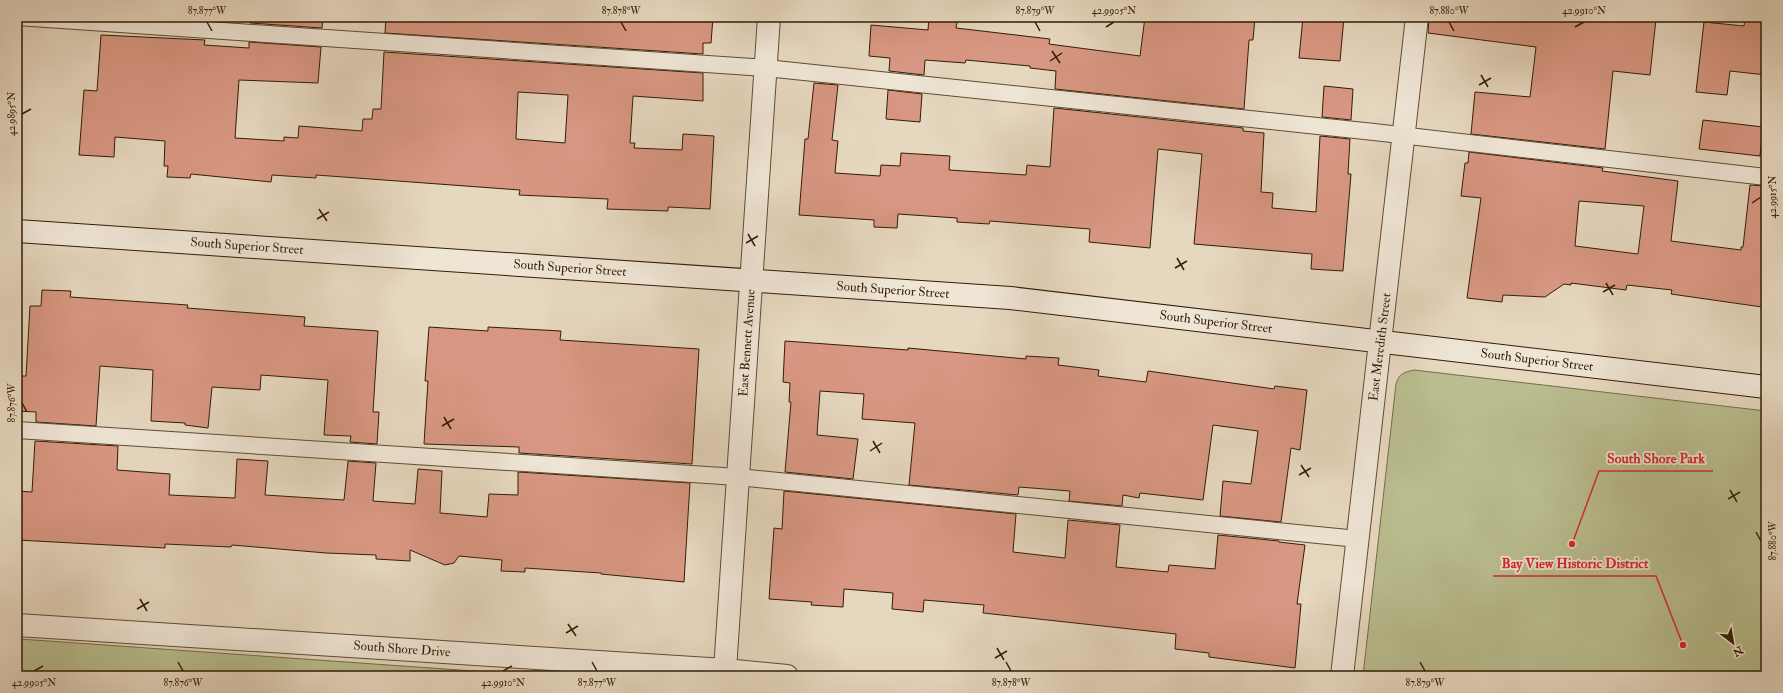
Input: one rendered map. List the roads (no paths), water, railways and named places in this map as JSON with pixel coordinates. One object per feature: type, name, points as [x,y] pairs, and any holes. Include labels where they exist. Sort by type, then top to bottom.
[{"type":"street","name":"East Bennett Avenue","points":[[725,670],[769,17]]},
{"type":"street","name":"East Meredith Street","points":[[1342,676],[1417,17]]},
{"type":"street","name":"South Superior Street","points":[[17,231],[1010,298],[1766,387]]},
{"type":"street","name":"South Shore Drive","points":[[17,625],[725,670],[787,676]]},
{"type":"lane","points":[[17,18],[766,68],[1404,135],[1766,177]]},
{"type":"lane","points":[[17,430],[738,478],[1358,539]]},
{"type":"place","name":"South Shore Park","points":[[1572,544]]},
{"type":"place","name":"Bay View Historic District","points":[[1683,645]]}]
